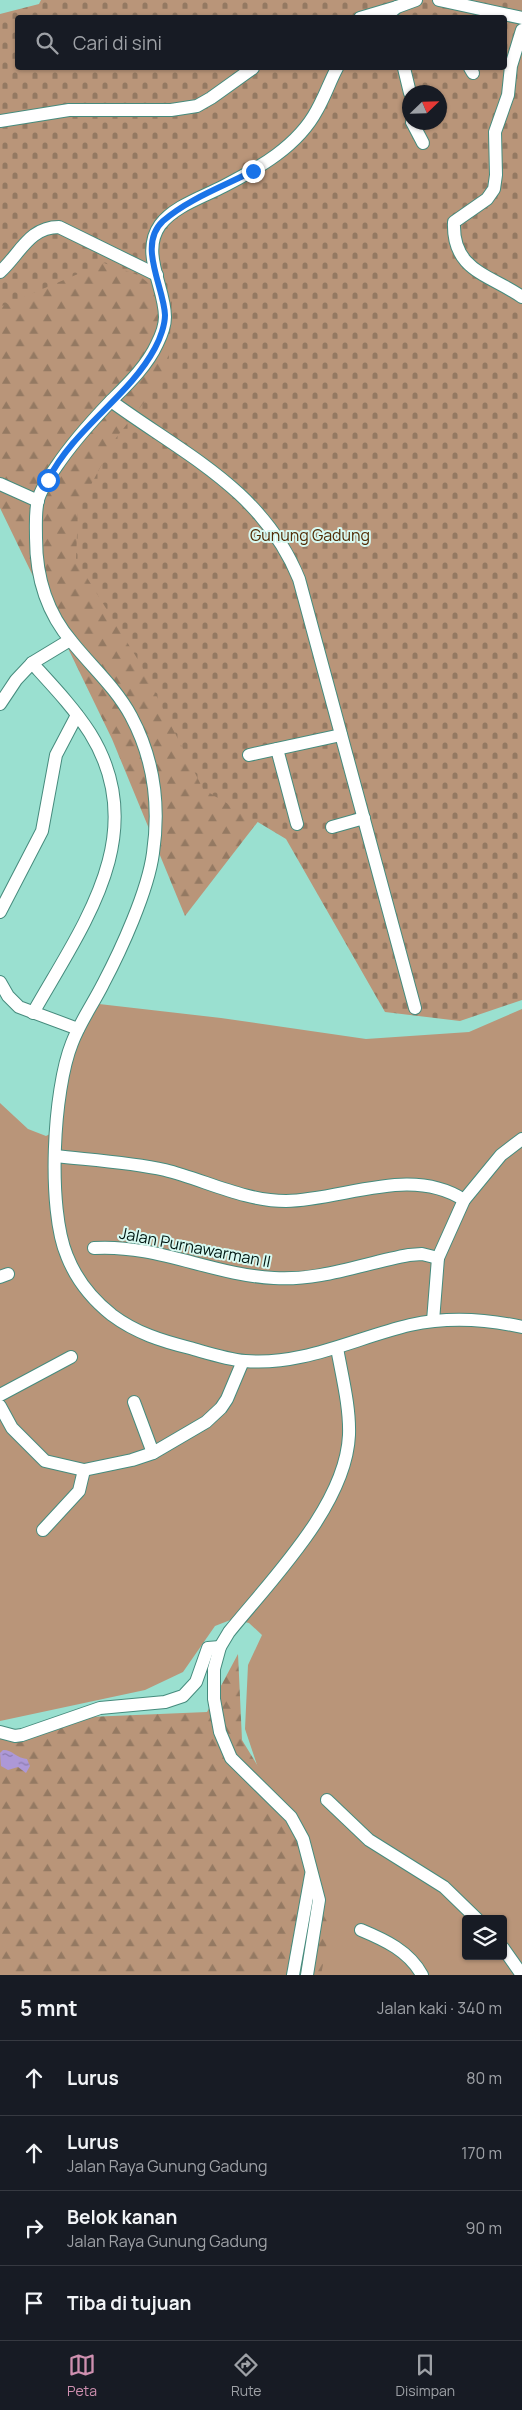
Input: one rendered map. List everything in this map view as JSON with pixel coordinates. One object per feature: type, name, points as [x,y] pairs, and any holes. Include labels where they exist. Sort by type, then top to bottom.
[{"type":"street","points":[[370,15],[416,0]]},
{"type":"street","points":[[439,0],[465,12],[494,15]]},
{"type":"street","points":[[388,15],[396,7]]},
{"type":"street","points":[[507,16],[522,18]]},
{"type":"street","points":[[522,30],[511,66],[508,96],[495,132],[496,175],[494,189],[487,199],[454,222],[453,235],[458,252],[471,268],[522,297]]},
{"type":"street","points":[[0,121],[70,110],[171,110],[197,106],[250,70]]},
{"type":"street","points":[[336,70],[316,114],[292,143],[253,171],[191,202],[162,223],[153,242],[152,257],[164,310],[164,325],[156,348],[130,382],[76,438],[51,474],[38,502],[36,559],[40,581],[57,621],[70,640],[118,695],[130,716],[143,742],[152,772],[156,803],[153,859],[142,896],[106,979],[78,1030],[61,1081],[55,1156],[56,1212],[64,1252],[75,1274],[91,1295],[109,1313],[131,1328],[161,1341],[243,1361],[299,1358],[337,1348],[376,1334],[433,1321],[479,1321],[522,1327]]},
{"type":"street","points":[[404,70],[408,85]]},
{"type":"street","points":[[416,130],[423,143]]},
{"type":"street","points":[[0,272],[35,233],[47,228],[59,227],[157,276]]},
{"type":"street","points":[[111,401],[216,474],[245,497],[272,529],[291,559],[299,579],[415,1008]]},
{"type":"street","points":[[0,484],[38,502]]},
{"type":"street","points":[[0,704],[16,680],[32,662],[70,640]]},
{"type":"street","points":[[32,662],[77,715],[90,734],[107,769],[115,810],[115,834],[107,872],[92,907],[32,1013]]},
{"type":"street","points":[[0,912],[42,832],[56,756],[77,715]]},
{"type":"street","points":[[249,755],[341,735]]},
{"type":"street","points":[[277,749],[297,824]]},
{"type":"street","points":[[332,827],[364,818]]},
{"type":"street","points":[[0,982],[13,1002],[32,1013],[78,1030]]},
{"type":"street","points":[[433,1321],[438,1258],[464,1200],[501,1155],[522,1139]]},
{"type":"street","points":[[55,1156],[162,1170],[243,1194],[271,1200],[315,1198],[409,1184],[438,1187],[464,1200]]},
{"type":"street","name":"Jalan Purnawarman II","points":[[94,1248],[135,1249],[221,1270],[274,1278],[325,1275],[410,1255],[422,1254],[438,1258]]},
{"type":"street","points":[[307,1975],[319,1900],[303,1839],[291,1817],[231,1758],[225,1747],[214,1699],[214,1669],[220,1647],[229,1632],[314,1526],[335,1490],[349,1437],[349,1418],[337,1348]]},
{"type":"street","points":[[0,1395],[71,1357]]},
{"type":"street","points":[[0,1406],[12,1428],[45,1461],[84,1470],[132,1460],[153,1453],[216,1414],[227,1399],[243,1361]]},
{"type":"street","points":[[134,1402],[153,1453]]},
{"type":"street","points":[[44,1530],[80,1491],[84,1470]]},
{"type":"street","points":[[0,1732],[15,1736],[22,1735],[100,1708],[154,1703],[183,1696],[196,1682],[208,1648],[220,1647]]},
{"type":"street","points":[[328,1800],[369,1840],[444,1887],[473,1915]]},
{"type":"street","points":[[293,1975],[311,1875]]},
{"type":"street","points":[[360,1930],[402,1951],[417,1966],[422,1975]]},
{"type":"street","points":[[507,1954],[522,1975]]},
{"type":"green space","name":"Gunung Gadung","points":[[41,0],[522,0],[522,1000],[460,1021],[385,1012],[286,839],[203,789],[140,663],[76,560],[78,509],[116,438],[168,372],[172,301],[138,275],[104,263],[0,307],[0,14],[39,4]]},
{"type":"green space","points":[[0,222],[296,256],[297,771],[185,916],[112,739],[0,508]]},
{"type":"green space","points":[[99,1004],[221,1018],[366,1039],[469,1032],[522,1009],[522,1975],[307,1975],[261,1777],[245,1729],[248,1665],[262,1635],[249,1623],[233,1619],[215,1626],[183,1672],[145,1690],[0,1721],[0,1103],[28,1129],[46,1136],[50,1134],[87,1007]]},
{"type":"green space","points":[[238,1654],[242,1740],[310,1852],[330,1928],[321,1975],[0,1975],[0,1732],[32,1735],[88,1717],[207,1712]]},
{"type":"water","points":[[3,1750],[27,1759],[30,1766],[26,1773],[18,1767],[8,1770],[1,1766],[0,1753]]},
{"type":"route","points":[[48,480],[76,438],[130,382],[156,348],[165,318],[152,257],[153,242],[157,229],[162,223],[191,202],[253,171]]}]
